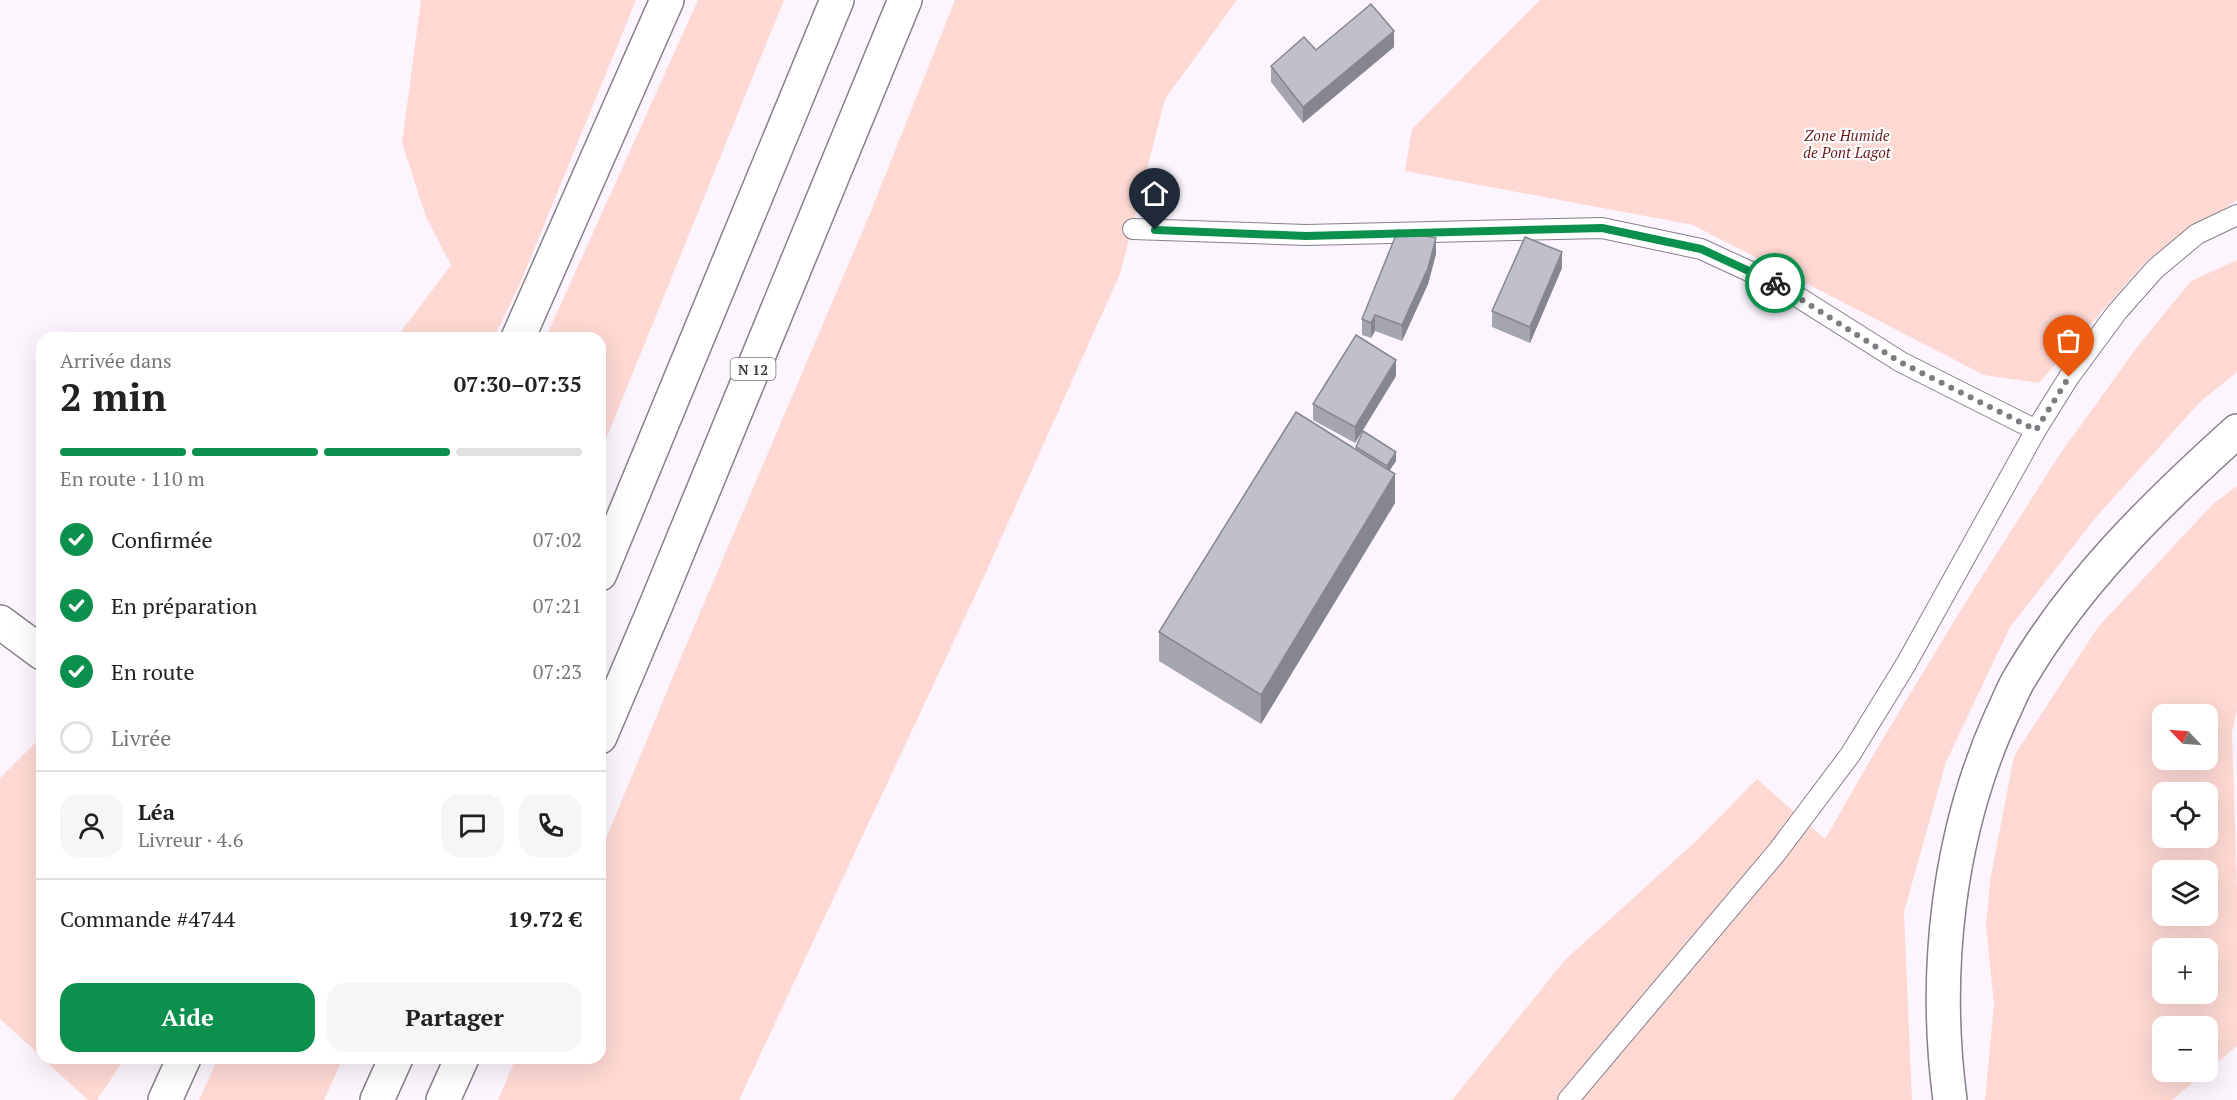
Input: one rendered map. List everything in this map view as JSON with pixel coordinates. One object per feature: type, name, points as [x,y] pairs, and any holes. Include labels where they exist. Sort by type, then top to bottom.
[{"type":"main road","points":[[521,332],[667,0]]},
{"type":"main road","points":[[606,559],[837,0]]},
{"type":"main road","name":"N 12","points":[[606,723],[905,0]]},
{"type":"main road","points":[[1950,1100],[1945,1058],[1944,992],[1947,924],[1956,862],[1970,802],[1992,737],[2020,677],[2066,608],[2123,541],[2186,476],[2237,431]]},
{"type":"main road","points":[[0,622],[36,649]]},
{"type":"main road","points":[[165,1100],[181,1064]]},
{"type":"main road","points":[[377,1100],[393,1064]]},
{"type":"main road","points":[[443,1100],[459,1064]]},
{"type":"lane","points":[[1568,1100],[1777,852],[1850,755],[1906,664],[2036,430],[2069,377],[2116,312],[2155,269],[2197,234],[2237,215]]},
{"type":"lane","points":[[1133,229],[1306,236],[1602,228],[1701,249],[1779,285],[1900,362],[2036,430]]},
{"type":"green space","points":[[421,0],[636,0],[520,284],[496,332],[401,332],[451,265],[426,217],[402,143]]},
{"type":"green space","points":[[698,0],[784,0],[606,439],[606,332],[548,332]]},
{"type":"green space","points":[[955,0],[1237,0],[1165,99],[1120,274],[981,583],[739,1100],[498,1100],[513,1064],[606,1064],[606,839],[869,216]]},
{"type":"green space","name":"Zone Humide de Pont Lagot","points":[[1540,0],[2237,0],[2237,200],[2146,261],[2039,383],[1984,375],[1693,225],[1405,171],[1412,129]]},
{"type":"green space","points":[[2237,260],[2237,372],[2200,402],[2097,516],[2010,627],[1946,762],[1904,912],[1912,1100],[1452,1100],[1565,960],[1695,842],[1757,779],[1825,839],[1967,600],[2058,457],[2137,347],[2191,281]]},
{"type":"green space","points":[[2237,486],[2237,710],[2232,733],[2237,888],[2237,1046],[2218,1062],[2218,1016],[2152,1016],[2152,1082],[2194,1082],[2172,1100],[1985,1100],[1994,1004],[1986,926],[1990,881],[2014,756],[2098,627],[2213,504]]},
{"type":"green space","points":[[36,742],[36,1052],[0,1019],[0,778]]},
{"type":"green space","points":[[49,1064],[121,1064],[97,1100],[88,1100]]},
{"type":"green space","points":[[215,1064],[340,1064],[324,1100],[199,1100]]},
{"type":"building","points":[[1371,4],[1394,31],[1303,107],[1271,66],[1304,37],[1316,50]]},
{"type":"building","points":[[1398,230],[1436,238],[1428,268],[1402,325],[1375,315],[1371,323],[1362,319]]},
{"type":"building","points":[[1525,237],[1562,252],[1530,327],[1492,311]]},
{"type":"building","points":[[1356,335],[1396,360],[1355,427],[1313,404]]},
{"type":"building","points":[[1296,412],[1395,474],[1261,695],[1159,632]]},
{"type":"building","points":[[1363,431],[1396,452],[1387,466],[1356,447]]},
{"type":"way so far","points":[[1775,283],[1900,362],[2036,430],[2069,377]]},
{"type":"route","points":[[1155,230],[1306,236],[1602,228],[1701,249],[1775,283]]}]
